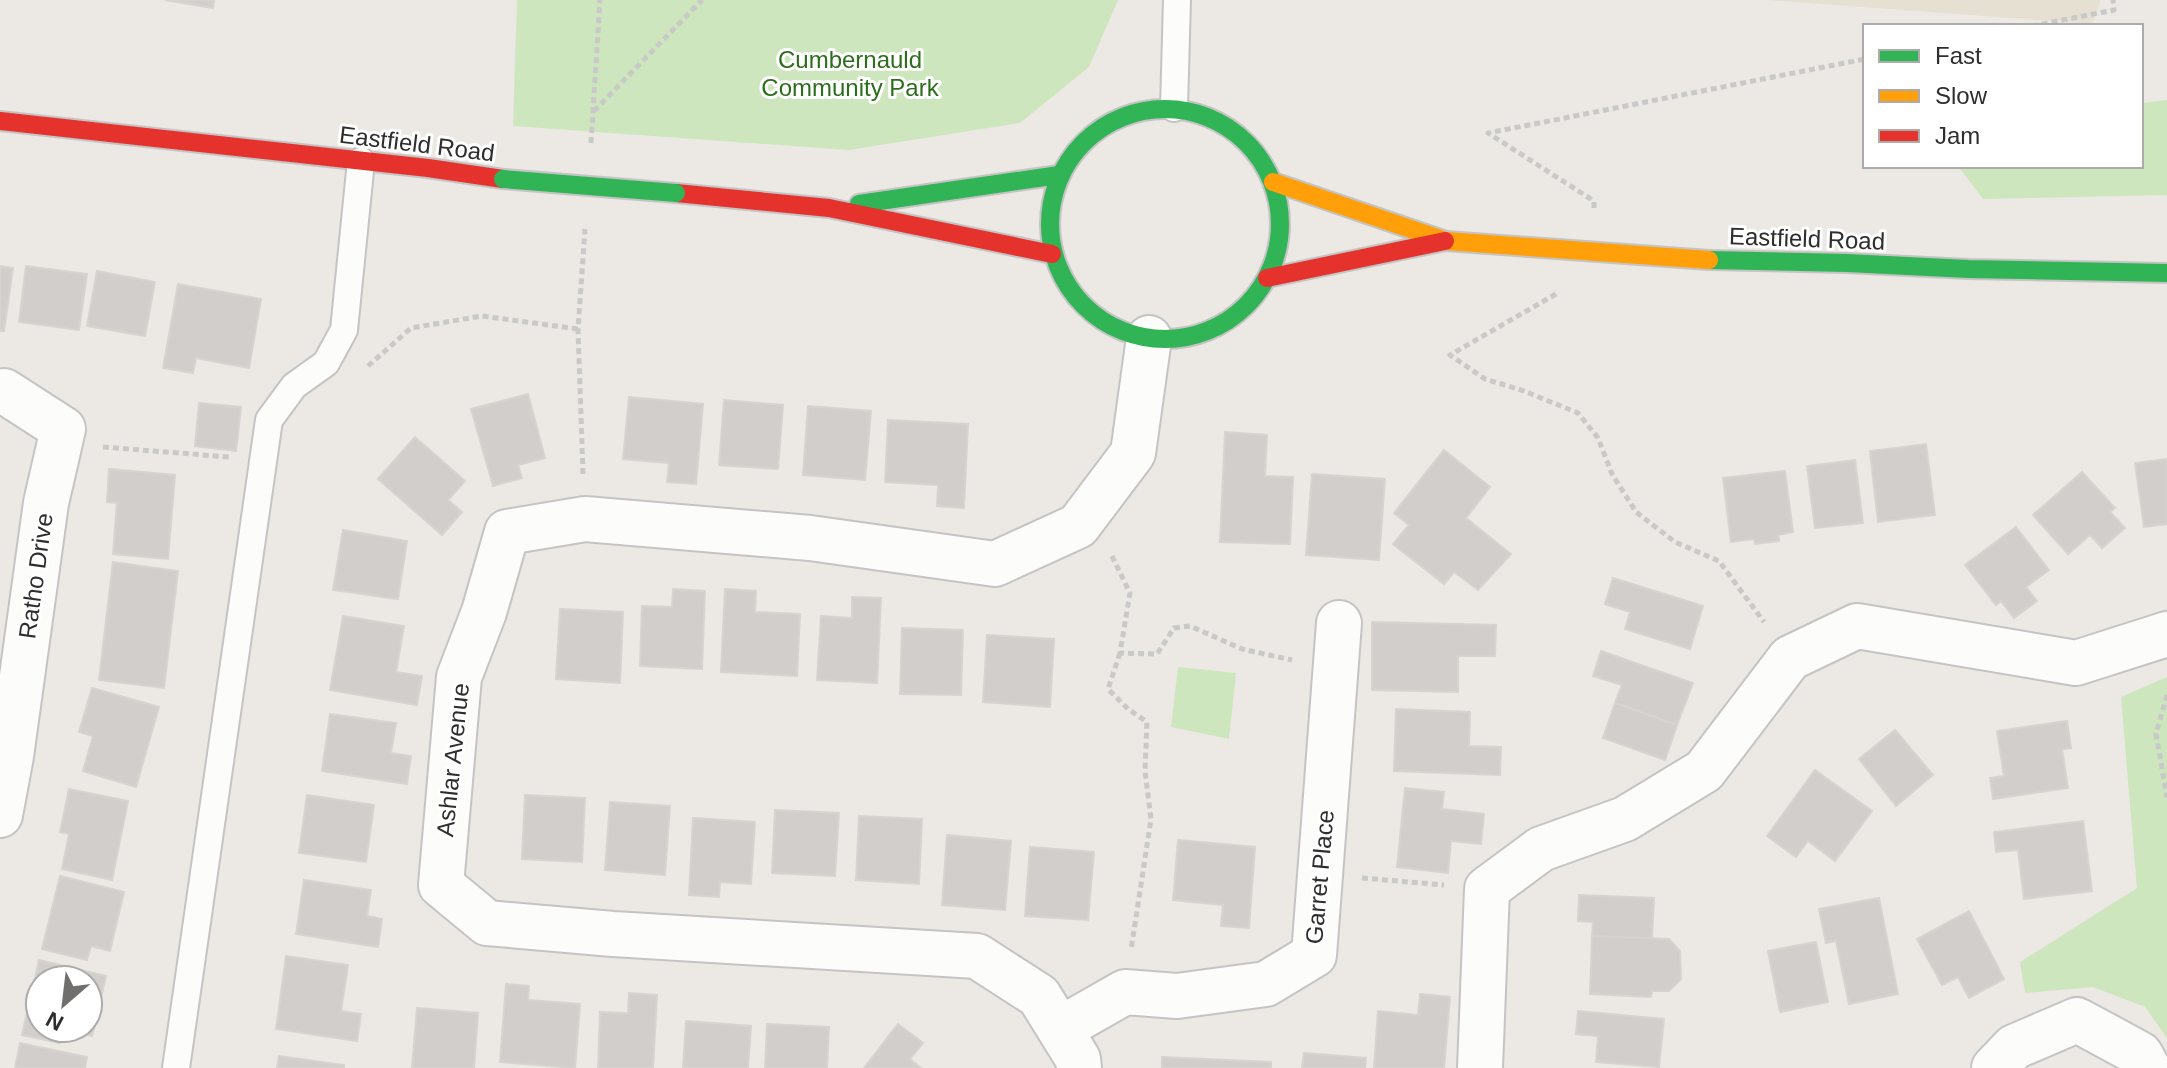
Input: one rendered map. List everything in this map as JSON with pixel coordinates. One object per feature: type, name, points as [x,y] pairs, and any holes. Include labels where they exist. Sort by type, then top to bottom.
[{"type":"street","points":[[1174,108],[1226,126],[1250,145],[1273,182],[1280,211],[1278,248],[1267,278],[1248,305],[1193,337],[1165,340],[1126,334],[1097,319],[1074,297],[1052,254],[1048,222],[1059,175],[1078,146],[1138,111],[1174,108]]},
{"type":"street","name":"Eastfield Road","points":[[0,121],[503,179],[829,208],[1052,254]]},
{"type":"street","name":"Eastfield Road","points":[[829,208],[1059,175]]},
{"type":"street","name":"Eastfield Road","points":[[1273,182],[1446,241],[1720,261],[2167,273]]},
{"type":"street","name":"Eastfield Road","points":[[1267,278],[1446,241]]},
{"type":"street","name":"Ashlar Avenue","points":[[1079,1068],[1078,1059],[1039,996],[977,956],[613,934],[487,923],[441,885],[459,677],[484,612],[507,532],[585,519],[810,538],[995,564],[1078,526],[1133,453],[1149,338]]},
{"type":"street","name":"Ratho Drive","points":[[0,392],[4,391],[63,429],[46,503],[11,756],[1,804]]},
{"type":"street","name":"Garret Place","points":[[1125,992],[1177,996],[1266,984],[1314,955],[1339,623]]},
{"type":"street","points":[[1480,1068],[1487,889],[1541,849],[1625,819],[1704,771],[1790,658],[1857,626],[2076,663],[2167,634]]},
{"type":"street","points":[[1060,1029],[1125,992]]},
{"type":"street","points":[[1994,1068],[2014,1047],[2077,1020],[2140,1054],[2148,1068]]},
{"type":"lane","points":[[1174,108],[1177,0]]},
{"type":"lane","points":[[176,1068],[269,420],[294,386],[326,363],[344,330],[361,161]]},
{"type":"path","points":[[591,143],[600,0]]},
{"type":"path","points":[[593,112],[702,0]]},
{"type":"path","points":[[2042,24],[2114,10],[2113,0]]},
{"type":"path","points":[[585,221],[578,329],[585,519]]},
{"type":"path","points":[[1078,526],[1109,548],[1130,593],[1120,653],[1108,689],[1147,722],[1145,771],[1151,819],[1125,992]]},
{"type":"path","points":[[1120,653],[1157,654],[1174,628],[1190,626],[1242,649],[1336,670]]},
{"type":"path","points":[[2167,695],[2156,734],[2167,797]]},
{"type":"path","points":[[1321,875],[1487,889]]},
{"type":"shaded area","points":[[1768,0],[2101,0],[2092,24]]},
{"type":"green space","name":"Cumbernauld Community Park","points":[[517,0],[1118,0],[1089,67],[1020,123],[849,150],[513,126]]},
{"type":"green space","points":[[2167,100],[2167,195],[1983,199],[1960,168],[2143,168],[2143,103]]},
{"type":"green space","points":[[1178,667],[1236,673],[1229,739],[1171,727]]},
{"type":"green space","points":[[2167,677],[2167,1038],[2145,1007],[2093,987],[2025,993],[2020,962],[2137,888],[2121,697]]},
{"type":"building","points":[[165,0],[214,0],[213,8]]},
{"type":"building","points":[[0,266],[13,268],[4,331],[0,331]]},
{"type":"building","points":[[26,266],[87,274],[79,330],[19,322]]},
{"type":"building","points":[[97,271],[155,282],[145,336],[87,326]]},
{"type":"building","points":[[178,284],[261,299],[249,368],[196,358],[193,373],[163,368]]},
{"type":"building","points":[[528,394],[545,458],[518,465],[522,478],[493,486],[471,409]]},
{"type":"building","points":[[629,397],[703,404],[696,484],[667,482],[669,463],[623,459]]},
{"type":"building","points":[[724,400],[783,405],[778,469],[719,465]]},
{"type":"building","points":[[199,403],[241,407],[236,451],[195,446]]},
{"type":"building","points":[[808,406],[871,411],[865,480],[803,475]]},
{"type":"building","points":[[888,420],[968,424],[964,508],[937,506],[938,485],[885,482]]},
{"type":"building","points":[[1225,432],[1267,435],[1265,476],[1293,477],[1290,544],[1220,542]]},
{"type":"building","points":[[415,437],[465,481],[448,500],[462,512],[442,535],[378,479]]},
{"type":"building","points":[[1926,444],[1935,515],[1878,522],[1870,451]]},
{"type":"building","points":[[1444,450],[1490,487],[1466,518],[1511,554],[1478,590],[1454,572],[1444,584],[1393,544],[1409,525],[1394,513]]},
{"type":"building","points":[[2167,459],[2167,524],[2144,527],[2135,463]]},
{"type":"building","points":[[1855,460],[1863,523],[1815,528],[1807,466]]},
{"type":"building","points":[[109,469],[175,475],[168,559],[113,554],[117,503],[107,502]]},
{"type":"building","points":[[1785,471],[1793,532],[1778,535],[1779,541],[1755,544],[1754,539],[1731,542],[1723,478]]},
{"type":"building","points":[[2082,472],[2115,508],[2110,512],[2125,528],[2102,548],[2090,535],[2068,554],[2033,515]]},
{"type":"building","points":[[1312,474],[1385,479],[1379,560],[1306,555]]},
{"type":"building","points":[[2016,527],[2049,570],[2026,587],[2037,601],[2014,618],[2001,601],[1996,605],[1965,565]]},
{"type":"building","points":[[343,530],[407,541],[398,599],[333,590]]},
{"type":"building","points":[[113,562],[178,571],[164,688],[99,680]]},
{"type":"building","points":[[1613,578],[1703,606],[1690,649],[1625,629],[1630,612],[1605,604]]},
{"type":"building","points":[[673,589],[705,591],[702,669],[640,666],[642,606],[672,607]]},
{"type":"building","points":[[725,589],[756,591],[755,612],[800,614],[797,676],[721,672]]},
{"type":"building","points":[[852,597],[881,598],[877,683],[817,680],[821,616],[852,618]]},
{"type":"building","points":[[560,609],[623,612],[620,683],[556,679]]},
{"type":"building","points":[[343,616],[404,626],[396,672],[422,676],[417,705],[330,690]]},
{"type":"building","points":[[1372,622],[1496,625],[1495,656],[1458,656],[1458,692],[1372,690]]},
{"type":"building","points":[[902,628],[963,630],[961,695],[900,694]]},
{"type":"building","points":[[987,635],[1054,639],[1050,707],[983,702]]},
{"type":"building","points":[[1601,651],[1693,683],[1677,725],[1615,703],[1622,685],[1593,676]]},
{"type":"building","points":[[92,688],[159,707],[136,787],[83,771],[93,736],[79,732]]},
{"type":"building","points":[[1615,703],[1677,725],[1665,760],[1603,738]]},
{"type":"building","points":[[1396,709],[1470,712],[1469,746],[1501,747],[1500,775],[1394,771]]},
{"type":"building","points":[[330,714],[396,723],[391,753],[411,756],[407,784],[322,771]]},
{"type":"building","points":[[2067,721],[2071,748],[2062,749],[2068,788],[1993,799],[1990,778],[2004,776],[1997,731]]},
{"type":"building","points":[[1895,730],[1933,775],[1896,806],[1859,759]]},
{"type":"building","points":[[1815,770],[1872,811],[1835,861],[1808,841],[1796,857],[1767,836]]},
{"type":"building","points":[[1405,788],[1444,792],[1442,809],[1484,814],[1481,844],[1451,841],[1448,873],[1397,867]]},
{"type":"building","points":[[69,789],[128,801],[112,880],[62,869],[69,834],[60,832]]},
{"type":"building","points":[[307,795],[374,805],[366,862],[299,853]]},
{"type":"building","points":[[525,795],[585,798],[582,862],[522,859]]},
{"type":"building","points":[[610,802],[670,806],[665,875],[605,870]]},
{"type":"building","points":[[775,810],[839,813],[835,876],[772,873]]},
{"type":"building","points":[[859,816],[922,819],[919,884],[856,880]]},
{"type":"building","points":[[693,818],[755,822],[751,884],[720,882],[719,897],[689,895]]},
{"type":"building","points":[[2083,821],[2092,891],[2024,899],[2018,850],[1996,852],[1994,832]]},
{"type":"building","points":[[947,835],[1011,841],[1005,910],[942,905]]},
{"type":"building","points":[[1178,840],[1255,847],[1249,928],[1221,926],[1223,905],[1173,900]]},
{"type":"building","points":[[1030,847],[1094,852],[1088,920],[1025,916]]},
{"type":"building","points":[[60,876],[124,892],[110,951],[91,946],[87,960],[42,949]]},
{"type":"building","points":[[304,880],[371,890],[367,916],[382,919],[378,947],[296,934]]},
{"type":"building","points":[[1579,895],[1654,898],[1652,939],[1592,936],[1593,922],[1578,921]]},
{"type":"building","points":[[1879,898],[1898,994],[1849,1004],[1836,941],[1826,943],[1819,909]]},
{"type":"building","points":[[1969,911],[2004,979],[1969,998],[1958,977],[1942,985],[1917,939]]},
{"type":"building","points":[[1592,936],[1669,939],[1680,951],[1681,979],[1669,991],[1652,991],[1651,997],[1590,994]]},
{"type":"building","points":[[1816,942],[1828,1002],[1780,1012],[1768,951]]},
{"type":"building","points":[[286,956],[348,965],[341,1011],[361,1014],[357,1041],[276,1029]]},
{"type":"building","points":[[506,984],[529,986],[528,1000],[580,1004],[575,1068],[500,1062]]},
{"type":"building","points":[[629,993],[657,995],[653,1068],[598,1068],[600,1012],[628,1013]]},
{"type":"building","points":[[1420,994],[1450,997],[1444,1068],[1374,1068],[1378,1011],[1418,1015]]},
{"type":"building","points":[[417,1008],[478,1013],[474,1068],[412,1068]]},
{"type":"building","points":[[1578,1011],[1664,1019],[1659,1067],[1596,1062],[1598,1036],[1576,1034]]},
{"type":"building","points":[[686,1021],[751,1026],[748,1068],[683,1068]]},
{"type":"building","points":[[767,1024],[829,1027],[827,1068],[765,1068]]},
{"type":"building","points":[[898,1024],[923,1043],[910,1059],[921,1068],[864,1068]]},
{"type":"building","points":[[20,1043],[87,1057],[85,1068],[15,1068]]},
{"type":"building","points":[[1304,1053],[1366,1058],[1365,1068],[1302,1068]]},
{"type":"building","points":[[279,1056],[344,1065],[344,1068],[277,1068]]},
{"type":"building","points":[[1162,1057],[1271,1062],[1271,1068],[1162,1068]]},
{"type":"traffic: fast","points":[[1165,109],[1187,111],[1209,118],[1246,143],[1271,180],[1278,202],[1280,224],[1278,246],[1271,268],[1246,305],[1209,330],[1187,337],[1165,339],[1143,337],[1121,330],[1084,305],[1059,268],[1052,246],[1050,224],[1052,202],[1059,180],[1084,143],[1121,118],[1143,111],[1165,109]]},
{"type":"traffic: fast","points":[[859,204],[1059,175]]},
{"type":"traffic: fast","points":[[503,179],[676,193]]},
{"type":"traffic: fast","points":[[1709,260],[2167,273]]},
{"type":"traffic: slow","points":[[1273,182],[1446,241],[1709,260]]},
{"type":"traffic: jam","points":[[0,121],[503,179]]},
{"type":"traffic: jam","points":[[676,193],[829,208],[1052,254]]},
{"type":"traffic: jam","points":[[1267,278],[1445,241]]}]
